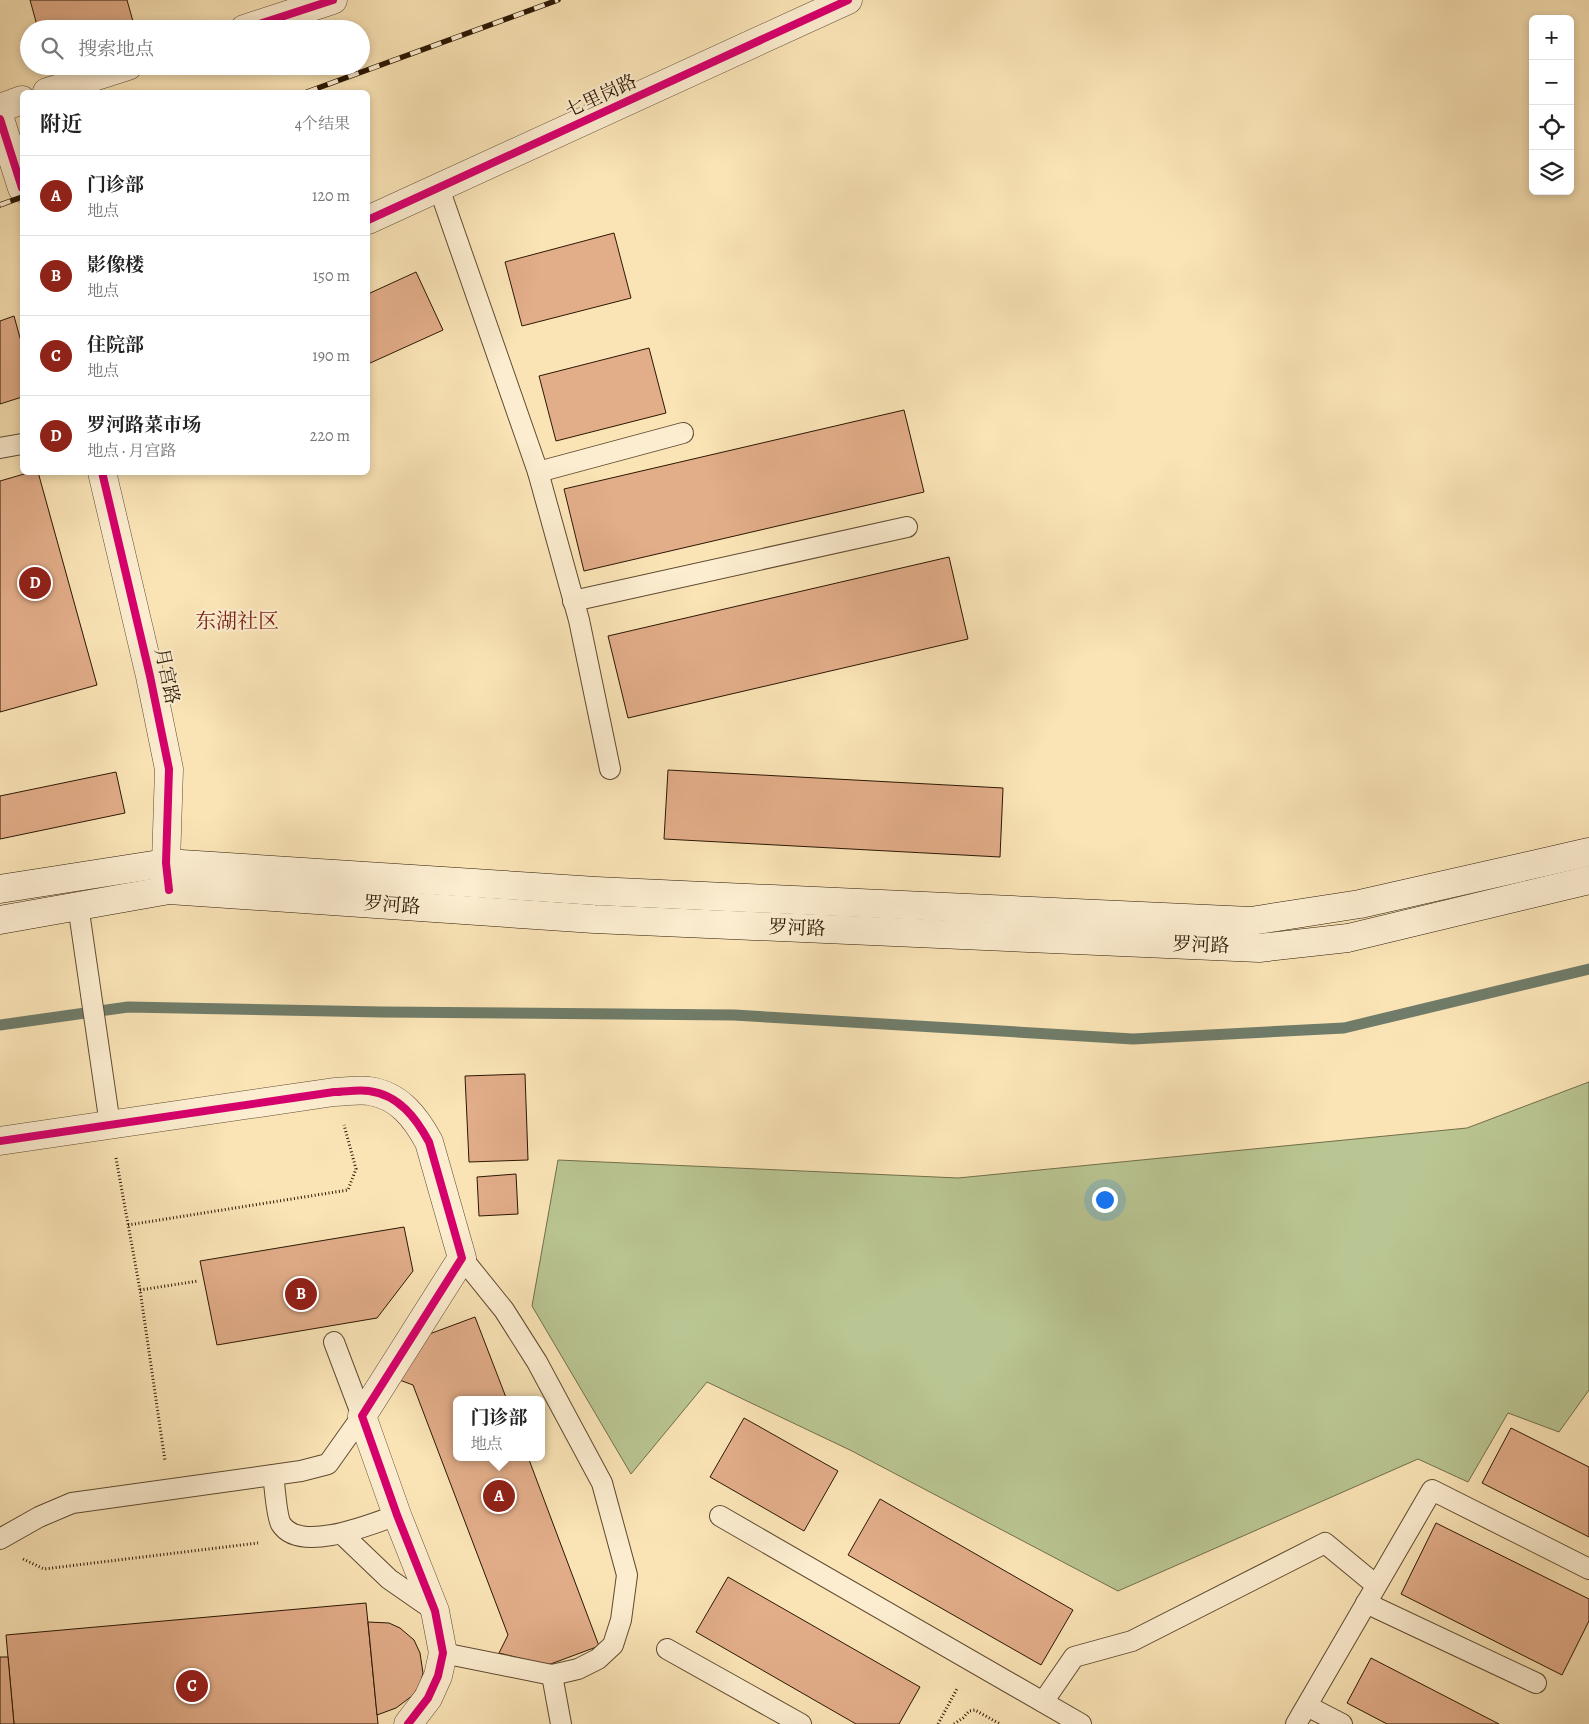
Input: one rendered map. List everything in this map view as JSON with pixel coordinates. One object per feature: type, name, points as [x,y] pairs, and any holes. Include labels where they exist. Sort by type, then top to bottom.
[{"type":"main road","points":[[272,20],[333,0]]},
{"type":"main road","name":"七里岗路","points":[[370,219],[848,0]]},
{"type":"main road","points":[[53,90],[100,75]]},
{"type":"main road","points":[[0,108],[20,101]]},
{"type":"main road","points":[[0,119],[20,182]]},
{"type":"main road","name":"月宫路","points":[[103,475],[150,676],[169,769],[166,863],[168,890]]},
{"type":"main road","name":"罗河路","points":[[0,889],[166,863],[596,891],[1251,921],[1360,904],[1589,852]]},
{"type":"main road","name":"罗河路","points":[[0,920],[168,890],[594,919],[1258,948],[1348,938],[1589,880]]},
{"type":"main road","points":[[0,1141],[334,1092],[370,1091],[391,1099],[408,1110],[420,1125],[429,1142],[462,1258],[362,1416],[397,1515],[436,1611],[443,1653],[438,1676],[428,1698],[408,1724]]},
{"type":"lane","points":[[439,188],[538,472],[573,601],[610,769]]},
{"type":"lane","points":[[538,472],[683,433]]},
{"type":"lane","points":[[0,448],[20,444]]},
{"type":"lane","points":[[573,601],[907,527]]},
{"type":"lane","points":[[78,905],[110,1124]]},
{"type":"lane","points":[[443,1653],[552,1675],[578,1669],[598,1659],[613,1645],[621,1620],[627,1575],[602,1484],[523,1340],[504,1310],[462,1258]]},
{"type":"lane","points":[[0,1538],[39,1517],[72,1503],[301,1471],[328,1464],[362,1416],[334,1342]]},
{"type":"lane","points":[[272,1475],[281,1523],[292,1533],[316,1536],[342,1534],[397,1515]]},
{"type":"lane","points":[[1296,1724],[1432,1490],[1589,1568]]},
{"type":"lane","points":[[720,1516],[1081,1724]]},
{"type":"lane","points":[[342,1534],[389,1579],[436,1611]]},
{"type":"lane","points":[[1042,1702],[1074,1657],[1132,1641],[1325,1543],[1376,1586]]},
{"type":"lane","points":[[1366,1603],[1536,1683]]},
{"type":"lane","points":[[667,1649],[801,1724]]},
{"type":"lane","points":[[552,1675],[561,1724]]},
{"type":"lane","points":[[1307,1706],[1342,1724]]},
{"type":"path","points":[[128,1225],[348,1190],[356,1169],[334,1092]]},
{"type":"path","points":[[110,1124],[140,1290],[170,1488]]},
{"type":"path","points":[[140,1290],[198,1281]]},
{"type":"path","points":[[18,1557],[44,1569],[261,1543],[292,1533]]},
{"type":"path","points":[[938,1724],[972,1661]]},
{"type":"path","points":[[954,1724],[964,1718],[969,1711],[975,1710],[1000,1724]]},
{"type":"green space","points":[[1589,1082],[1589,1390],[1559,1432],[1508,1413],[1468,1482],[1418,1459],[1118,1591],[852,1451],[707,1382],[631,1474],[532,1306],[558,1160],[958,1178],[1467,1128]]},
{"type":"building","points":[[30,0],[127,0],[133,20],[36,20]]},
{"type":"building","points":[[614,233],[631,298],[522,326],[505,262]]},
{"type":"building","points":[[416,272],[443,330],[370,363],[370,293]]},
{"type":"building","points":[[14,316],[20,338],[20,398],[0,404],[0,321]]},
{"type":"building","points":[[649,348],[666,413],[556,441],[539,376]]},
{"type":"building","points":[[904,410],[924,492],[584,571],[564,489]]},
{"type":"building","points":[[21,475],[39,475],[97,685],[0,712],[0,481]]},
{"type":"building","points":[[949,557],[968,639],[628,718],[608,636]]},
{"type":"building","points":[[668,770],[1003,788],[1000,857],[664,839]]},
{"type":"building","points":[[116,772],[125,813],[0,839],[0,796]]},
{"type":"building","points":[[525,1074],[528,1160],[469,1162],[465,1076]]},
{"type":"building","points":[[516,1174],[518,1214],[479,1216],[477,1177]]},
{"type":"building","points":[[404,1227],[413,1271],[377,1318],[217,1345],[200,1261]]},
{"type":"building","points":[[475,1317],[505,1396],[453,1396],[453,1461],[530,1461],[599,1646],[548,1665],[499,1653],[508,1635],[413,1385],[394,1378],[424,1336]]},
{"type":"building","points":[[744,1418],[838,1471],[804,1531],[710,1477]]},
{"type":"building","points":[[1511,1428],[1589,1467],[1589,1537],[1482,1483]]},
{"type":"building","points":[[880,1499],[1073,1610],[1041,1665],[848,1555]]},
{"type":"building","points":[[1436,1523],[1589,1599],[1589,1621],[1562,1675],[1401,1594]]},
{"type":"building","points":[[728,1577],[920,1687],[899,1724],[856,1724],[696,1632]]},
{"type":"building","points":[[366,1603],[378,1724],[14,1724],[6,1635]]},
{"type":"building","points":[[368,1622],[389,1623],[400,1628],[414,1640],[420,1653],[423,1673],[420,1685],[412,1696],[396,1708],[377,1715]]},
{"type":"building","points":[[0,1657],[8,1657],[14,1724],[0,1724]]},
{"type":"building","points":[[1371,1658],[1499,1724],[1387,1724],[1347,1703]]},
{"type":"waterway","points":[[0,1025],[128,1007],[382,1012],[734,1015],[1133,1039],[1344,1028],[1589,969]]},
{"type":"railway","points":[[370,69],[558,0]]},
{"type":"railway","points":[[312,90],[353,75]]},
{"type":"railway","points":[[0,205],[20,198]]},
{"type":"cycle path","points":[[272,20],[333,0]]},
{"type":"cycle path","points":[[370,219],[848,0]]},
{"type":"cycle path","points":[[0,119],[20,182]]},
{"type":"cycle path","points":[[103,475],[150,676],[169,769],[166,863],[169,890]]},
{"type":"cycle path","points":[[0,1141],[356,1090],[380,1093],[389,1097],[405,1109],[418,1124],[429,1142],[462,1258],[362,1416],[397,1515],[435,1611],[443,1653],[438,1676],[428,1698],[408,1724]]},
{"type":"place","name":"罗河路菜市场","points":[[35,583]]},
{"type":"place","name":"影像楼","points":[[301,1294]]},
{"type":"place","name":"门诊部","points":[[499,1496]]},
{"type":"place","name":"住院部","points":[[192,1686]]},
{"type":"district","name":"东湖社区","points":[[237,621]]}]
